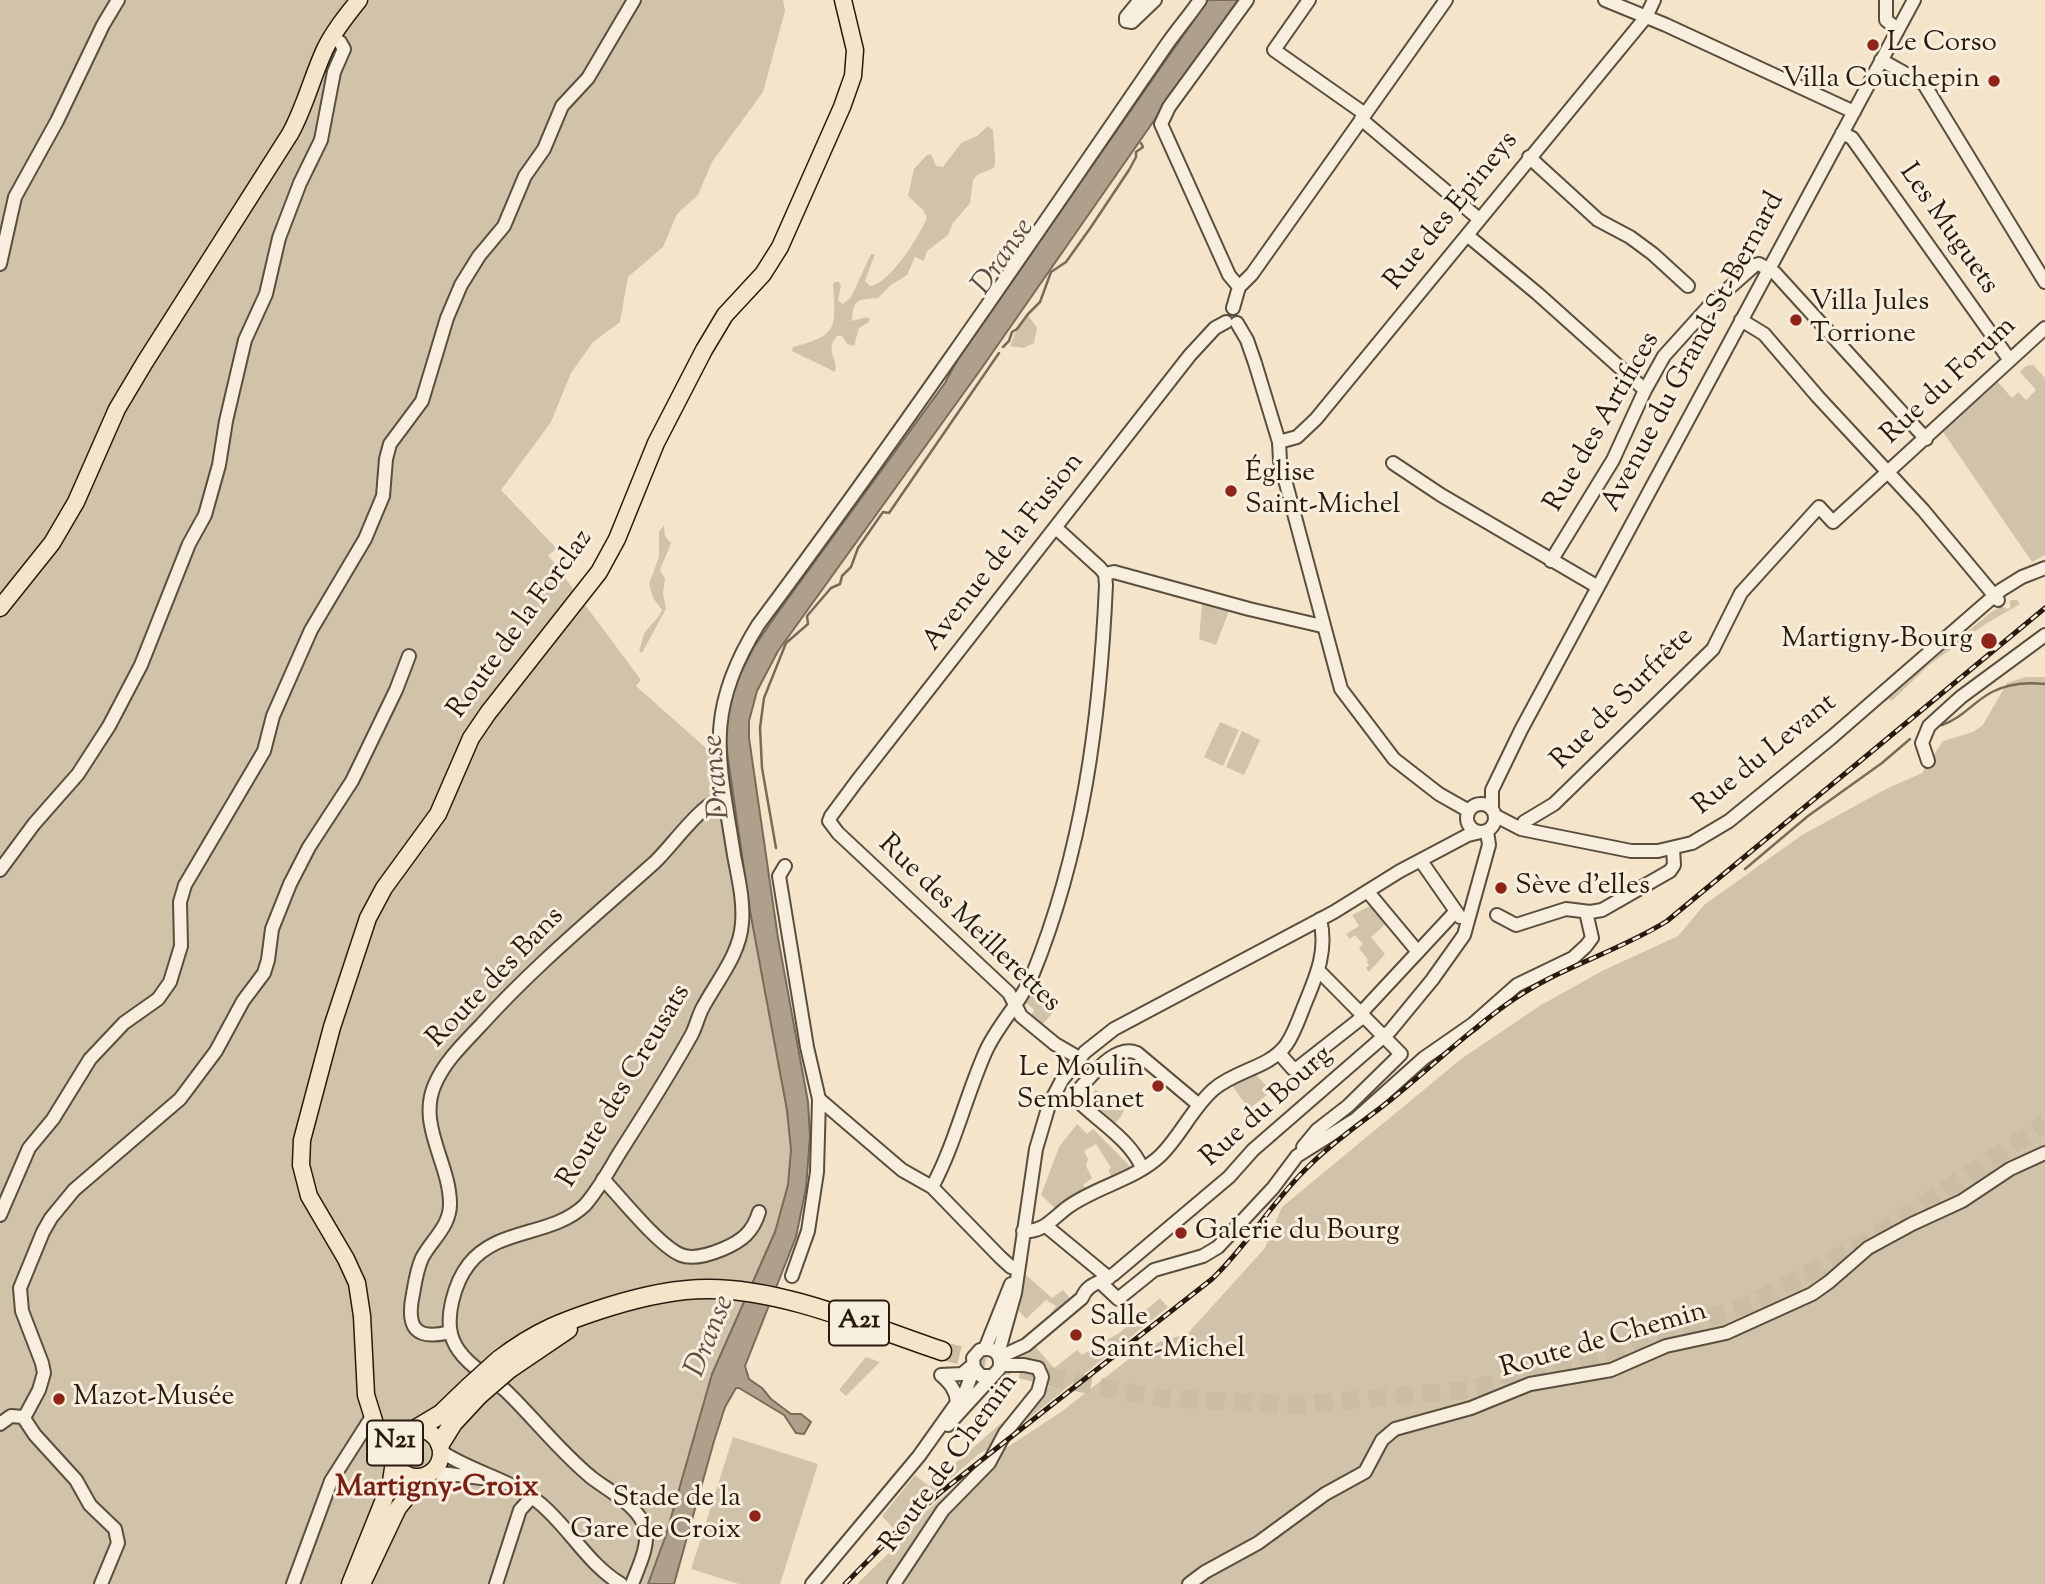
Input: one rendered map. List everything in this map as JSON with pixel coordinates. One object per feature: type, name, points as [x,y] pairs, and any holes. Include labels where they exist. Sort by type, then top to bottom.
[{"type":"highway","name":"A21","points":[[412,1429],[441,1415],[504,1365],[608,1307],[679,1290],[707,1289],[775,1297],[942,1351]]},
{"type":"highway","name":"A21","points":[[441,1448],[449,1429],[473,1392]]},
{"type":"main road","points":[[0,608],[52,543],[76,502],[117,409],[294,127],[331,37],[359,0]]},
{"type":"main road","name":"Route de la Forclaz","points":[[393,1457],[381,1436],[367,1400],[363,1378],[362,1316],[357,1283],[346,1259],[312,1203],[300,1157],[305,1122],[352,961],[376,903],[444,804],[476,729],[605,563],[621,531],[656,443],[715,331],[766,270],[780,247],[853,76],[855,50],[842,0]]},
{"type":"main road","points":[[373,1415],[393,1426],[412,1429]]},
{"type":"main road","name":"N21","points":[[350,1584],[391,1482],[398,1438],[412,1429],[433,1434],[441,1448],[440,1463],[398,1508],[362,1584]]},
{"type":"main road","name":"N21","points":[[393,1457],[405,1475],[413,1477],[428,1474]]},
{"type":"street","points":[[0,264],[12,208],[20,187],[57,121],[103,25],[118,0]]},
{"type":"street","points":[[0,1215],[29,1148],[57,1114],[90,1059],[127,1020],[159,999],[170,982],[181,946],[180,902],[185,885],[264,751],[274,712],[311,630],[365,539],[383,496],[388,449],[399,429],[422,401],[458,291],[476,261],[504,226],[525,176],[544,149],[561,110],[588,78],[634,0]]},
{"type":"street","points":[[1140,0],[1126,17],[1126,21],[1132,22],[1155,0]]},
{"type":"street","name":"Route des Creusats","points":[[450,1332],[450,1315],[455,1293],[464,1272],[474,1259],[502,1240],[572,1216],[589,1200],[678,1057],[739,941],[743,910],[724,798],[719,757],[719,719],[728,683],[742,650],[907,421],[1200,0]]},
{"type":"street","points":[[1239,287],[1229,275],[1161,124],[1169,107],[1247,0]]},
{"type":"street","points":[[1309,0],[1274,50],[1363,117],[1479,219]]},
{"type":"street","points":[[1446,0],[1252,274],[1239,287],[1233,308],[1240,314],[1231,322],[1247,340],[1279,442],[1280,461],[1339,685],[1389,754],[1439,794],[1471,812]]},
{"type":"street","points":[[1605,0],[1854,112]]},
{"type":"street","name":"Rue des Epineys","points":[[1279,442],[1297,437],[1316,419],[1646,17],[1654,0]]},
{"type":"street","points":[[1886,0],[1886,20],[1897,29]]},
{"type":"street","name":"Avenue du Grand-St-Bernard","points":[[812,1584],[998,1363],[1011,1311],[1036,1149],[1045,1115],[1057,1088],[1079,1058],[1125,1021],[1320,919],[1400,871],[1489,823],[1492,790],[1521,730],[1914,0]]},
{"type":"street","points":[[0,870],[34,824],[78,774],[109,726],[139,670],[189,544],[206,511],[219,465],[245,340],[266,294],[279,238],[300,183],[321,141],[334,72],[344,49],[340,42],[331,37]]},
{"type":"street","points":[[1881,60],[1924,85],[2045,282]]},
{"type":"street","name":"Les Muguets","points":[[1842,133],[1852,138],[2009,359]]},
{"type":"street","points":[[1529,157],[1598,220],[1630,237],[1688,286]]},
{"type":"street","points":[[1467,235],[1538,294],[1645,390]]},
{"type":"street","name":"Rue des Artifices","points":[[1551,561],[1613,460],[1664,356],[1710,305],[1755,265],[1768,268]]},
{"type":"street","points":[[1768,268],[1926,439]]},
{"type":"street","points":[[1741,320],[1764,334],[1818,397],[1889,471],[1997,598]]},
{"type":"street","name":"Avenue de la Fusion","points":[[829,821],[857,781],[1190,355],[1215,328],[1231,322]]},
{"type":"street","name":"Rue du Forum","points":[[1889,471],[2045,328]]},
{"type":"street","points":[[1393,463],[1441,495],[1598,587]]},
{"type":"street","name":"Rue de Surfrête","points":[[1520,828],[1524,822],[1554,804],[1713,649],[1741,593],[1819,507],[1833,522],[1889,471]]},
{"type":"street","points":[[932,1187],[985,1052],[1031,978],[1051,926],[1076,836],[1095,738],[1105,624],[1105,574],[1056,528]]},
{"type":"street","name":"Rue du Levant","points":[[1489,823],[1631,851],[1658,851],[1704,837],[1728,821],[2014,581],[2043,569]]},
{"type":"street","points":[[1105,574],[1114,572],[1322,626]]},
{"type":"street","points":[[1928,761],[1922,743],[1929,726],[1961,697],[2045,635]]},
{"type":"street","points":[[22,1417],[33,1402],[44,1373],[23,1316],[20,1288],[43,1231],[74,1190],[180,1099],[216,1051],[243,1001],[264,973],[272,929],[290,884],[309,848],[352,781],[396,690],[409,656]]},
{"type":"street","name":"Avenue du Grand-St-Bernard","points":[[1400,871],[1421,853],[1455,835],[1521,730]]},
{"type":"street","name":"Route des Bans","points":[[450,1332],[426,1335],[412,1326],[410,1318],[411,1300],[420,1263],[446,1223],[450,1205],[448,1186],[430,1122],[430,1100],[435,1084],[446,1064],[461,1046],[529,975],[662,855],[712,802],[724,798]]},
{"type":"street","points":[[1483,804],[1489,823],[1472,829],[1471,812],[1483,804]]},
{"type":"street","name":"Rue des Meillerettes","points":[[829,821],[838,833],[1009,993],[1021,1016],[1055,1044],[1079,1058]]},
{"type":"street","name":"Rue du Bourg","points":[[998,1363],[1026,1345],[1082,1298],[1085,1289],[1092,1283],[1105,1280],[1229,1177],[1253,1150],[1384,1036],[1432,981],[1464,935],[1488,853],[1489,823]]},
{"type":"street","points":[[1497,915],[1516,925],[1566,909],[1586,912],[1602,910],[1670,871],[1675,859],[1673,848]]},
{"type":"street","points":[[1420,861],[1466,926]]},
{"type":"street","points":[[785,866],[779,876],[807,1047],[819,1099],[817,1172],[808,1231],[792,1276]]},
{"type":"street","points":[[1368,892],[1419,952]]},
{"type":"street","points":[[1279,1053],[1293,1069],[1299,1067],[1362,1015],[1456,911]]},
{"type":"street","points":[[1297,1156],[1356,1119],[1414,1067],[1473,1024],[1517,985],[1578,954],[1592,938],[1586,912]]},
{"type":"street","points":[[1023,1231],[1032,1232],[1046,1226],[1080,1199],[1142,1168],[1164,1152],[1212,1090],[1228,1078],[1279,1053],[1297,1024],[1318,971],[1323,941],[1320,919]]},
{"type":"street","points":[[1046,1226],[1105,1280],[1118,1299],[1154,1270],[1203,1256],[1218,1247],[1273,1188],[1317,1130],[1348,1106],[1401,1054],[1318,971]]},
{"type":"street","points":[[1142,1168],[1137,1156],[1080,1103],[1078,1092],[1091,1077],[1118,1054],[1130,1051],[1137,1053],[1199,1105]]},
{"type":"street","points":[[819,1099],[902,1170],[932,1187],[1016,1272]]},
{"type":"street","name":"Route de Chemin","points":[[1189,1584],[1205,1572],[1258,1543],[1325,1494],[1365,1472],[1382,1440],[1395,1429],[1471,1408],[1531,1384],[1611,1370],[1666,1346],[1713,1337],[1733,1330],[1812,1294],[1868,1248],[1962,1201],[2010,1169],[2045,1153]]},
{"type":"street","points":[[603,1179],[668,1247],[685,1256],[710,1253],[738,1241],[749,1234],[759,1212]]},
{"type":"street","name":"Avenue du Grand-St-Bernard","points":[[985,1349],[1016,1272]]},
{"type":"street","points":[[441,1448],[456,1461],[528,1495],[555,1517],[605,1572],[622,1584],[646,1541],[645,1528],[639,1516],[566,1456],[505,1390],[462,1354],[450,1332]]},
{"type":"street","points":[[957,1402],[956,1393],[941,1375],[962,1374],[973,1367],[975,1355],[985,1349],[993,1350],[998,1363],[981,1376],[973,1367]]},
{"type":"street","name":"Route de Chemin","points":[[894,1584],[943,1510],[985,1468],[1005,1433],[1038,1392],[1042,1377],[1038,1368],[998,1363]]},
{"type":"street","name":"Avenue du Grand-St-Bernard","points":[[919,1456],[966,1390],[973,1367]]},
{"type":"street","points":[[293,1584],[331,1480],[373,1415]]},
{"type":"street","points":[[0,1424],[11,1416],[22,1417],[76,1480],[90,1505],[115,1528],[118,1544],[101,1584]]},
{"type":"street","points":[[354,1445],[367,1437],[381,1436]]},
{"type":"street","points":[[428,1474],[503,1482]]},
{"type":"street","points":[[496,1584],[520,1510],[528,1495]]},
{"type":"shaded area","points":[[0,0],[783,0],[785,11],[763,92],[712,162],[698,195],[677,214],[663,247],[628,277],[620,322],[593,342],[571,373],[551,422],[501,490],[557,549],[548,555],[641,680],[636,686],[743,781],[798,1125],[795,1183],[659,1584],[0,1584]]},
{"type":"shaded area","name":"Dranse","points":[[1208,0],[1238,0],[981,369],[778,651],[757,691],[749,721],[749,738],[778,938],[808,1102],[810,1137],[806,1188],[796,1237],[745,1366],[749,1379],[771,1399],[791,1414],[801,1414],[811,1422],[804,1434],[796,1433],[784,1415],[736,1388],[725,1407],[714,1441],[674,1584],[648,1584],[666,1535],[712,1374],[775,1232],[788,1185],[791,1150],[787,1110],[750,911],[725,738],[729,705],[737,680],[754,647],[776,615],[945,383],[961,353]]},
{"type":"shaded area","points":[[988,126],[993,130],[994,168],[977,175],[973,180],[970,203],[953,223],[948,235],[927,251],[924,261],[915,257],[907,275],[891,285],[878,298],[856,303],[852,321],[867,317],[870,319],[859,328],[854,346],[847,344],[842,336],[837,336],[833,341],[835,372],[792,351],[793,347],[819,338],[831,328],[834,321],[835,282],[839,282],[841,286],[838,300],[843,304],[851,297],[871,254],[875,254],[865,281],[870,286],[886,277],[911,247],[927,218],[923,210],[908,196],[914,169],[931,154],[936,166],[943,167],[961,143],[977,136]]},
{"type":"shaded area","points":[[1028,315],[1037,328],[1034,343],[1024,348],[1010,346],[1016,331]]},
{"type":"shaded area","points":[[2033,365],[2045,378],[2045,555],[2032,562],[1941,429],[1997,381],[2012,398],[2018,392],[2026,400],[2036,390],[2020,372],[2026,366]]},
{"type":"shaded area","points":[[664,525],[665,536],[671,543],[660,570],[665,579],[663,593],[666,609],[642,653],[639,651],[644,634],[662,610],[653,598],[649,584],[659,557],[659,532]]},
{"type":"shaded area","points":[[2010,600],[2017,600],[2020,604],[1984,625],[1929,665],[1892,701],[1889,699],[1868,714],[1990,613],[2001,606],[2008,609]]},
{"type":"shaded area","points":[[1202,604],[1229,611],[1216,645],[1199,639]]},
{"type":"shaded area","points":[[2026,677],[2045,677],[2045,1584],[857,1584],[905,1537],[925,1512],[980,1465],[1061,1412],[1144,1347],[1188,1333],[1265,1248],[1282,1207],[1461,1059],[1541,1005],[1604,970],[1678,936],[1704,905],[1802,835],[1888,788],[1922,773],[1943,741],[1973,732],[1983,725],[2007,683]]},
{"type":"shaded area","points":[[1220,722],[1239,730],[1223,766],[1204,757]]},
{"type":"shaded area","points":[[1242,731],[1260,740],[1244,775],[1226,767]]},
{"type":"shaded area","points":[[1374,904],[1389,921],[1371,937],[1385,954],[1369,972],[1366,968],[1369,965],[1368,960],[1359,948],[1363,944],[1355,935],[1350,939],[1346,934],[1359,926],[1352,915]]},
{"type":"shaded area","points":[[1044,990],[1060,1004],[1043,1024],[1031,1016],[1034,1010],[1026,1003],[1031,995],[1039,996]]},
{"type":"shaded area","points":[[1253,1072],[1268,1087],[1263,1090],[1267,1095],[1249,1109],[1230,1083]]},
{"type":"shaded area","points":[[1095,1090],[1126,1104],[1114,1125],[1088,1106]]},
{"type":"shaded area","points":[[1077,1124],[1087,1134],[1093,1129],[1133,1169],[1113,1179],[1108,1170],[1111,1168],[1096,1144],[1084,1151],[1088,1159],[1086,1166],[1092,1178],[1083,1185],[1088,1191],[1058,1211],[1041,1195],[1059,1147]]},
{"type":"shaded area","points":[[1025,1274],[1052,1298],[1063,1290],[1071,1299],[1053,1315],[1051,1313],[1056,1306],[1046,1300],[1026,1319],[1019,1311]]},
{"type":"shaded area","points":[[1160,1298],[1168,1307],[1009,1434],[1048,1388],[1050,1380],[1047,1369],[1042,1365],[1016,1360],[1016,1356],[1035,1346],[1054,1368],[1077,1350],[1082,1355],[1119,1333]]},
{"type":"shaded area","points":[[866,1357],[880,1362],[846,1396],[839,1390]]},
{"type":"shaded area","points":[[1007,1418],[992,1447],[980,1453],[893,1528],[882,1516],[915,1475],[929,1486]]},
{"type":"shaded area","name":"Stade de la Gare de Croix","points":[[733,1437],[818,1464],[780,1584],[739,1584],[691,1569]]},
{"type":"waterway","points":[[1003,347],[1012,332],[1040,302],[1051,272],[1066,262],[1091,227],[1129,170],[1136,152],[1143,147],[1141,143]]},
{"type":"waterway","points":[[776,848],[762,768],[760,728],[764,698],[786,643],[808,624],[807,616],[831,588],[840,584],[842,576],[851,567],[858,548],[883,512],[889,513],[999,353]]},
{"type":"waterway","points":[[1942,725],[1998,689],[2018,684],[2045,684]]},
{"type":"waterway","points":[[1745,869],[1808,816],[1882,763],[1910,739]]},
{"type":"tunnel","points":[[942,1351],[1065,1380],[1158,1398],[1296,1405],[1468,1390],[1618,1353],[1758,1300],[1864,1243],[2045,1124]]},
{"type":"railway","points":[[845,1584],[900,1528],[941,1492],[1212,1279],[1296,1179],[1318,1157],[1403,1090],[1476,1027],[1526,991],[1667,921],[2045,608]]},
{"type":"place","name":"Le Corso","points":[[1873,45]]},
{"type":"place","name":"Villa Couchepin","points":[[1994,81]]},
{"type":"place","name":"Villa Jules Torrione","points":[[1796,320]]},
{"type":"place","name":"Église Saint-Michel","points":[[1231,491]]},
{"type":"place","name":"Martigny-Bourg","points":[[1989,641]]},
{"type":"place","name":"Sève d'elles","points":[[1501,888]]},
{"type":"place","name":"Le Moulin Semblanet","points":[[1158,1086]]},
{"type":"place","name":"Galerie du Bourg","points":[[1181,1233]]},
{"type":"place","name":"Salle Saint-Michel","points":[[1076,1335]]},
{"type":"place","name":"Mazot-Musée","points":[[59,1399]]},
{"type":"place","name":"Stade de la Gare de Croix","points":[[755,1516]]},
{"type":"district","name":"Martigny-Croix","points":[[437,1490]]}]
